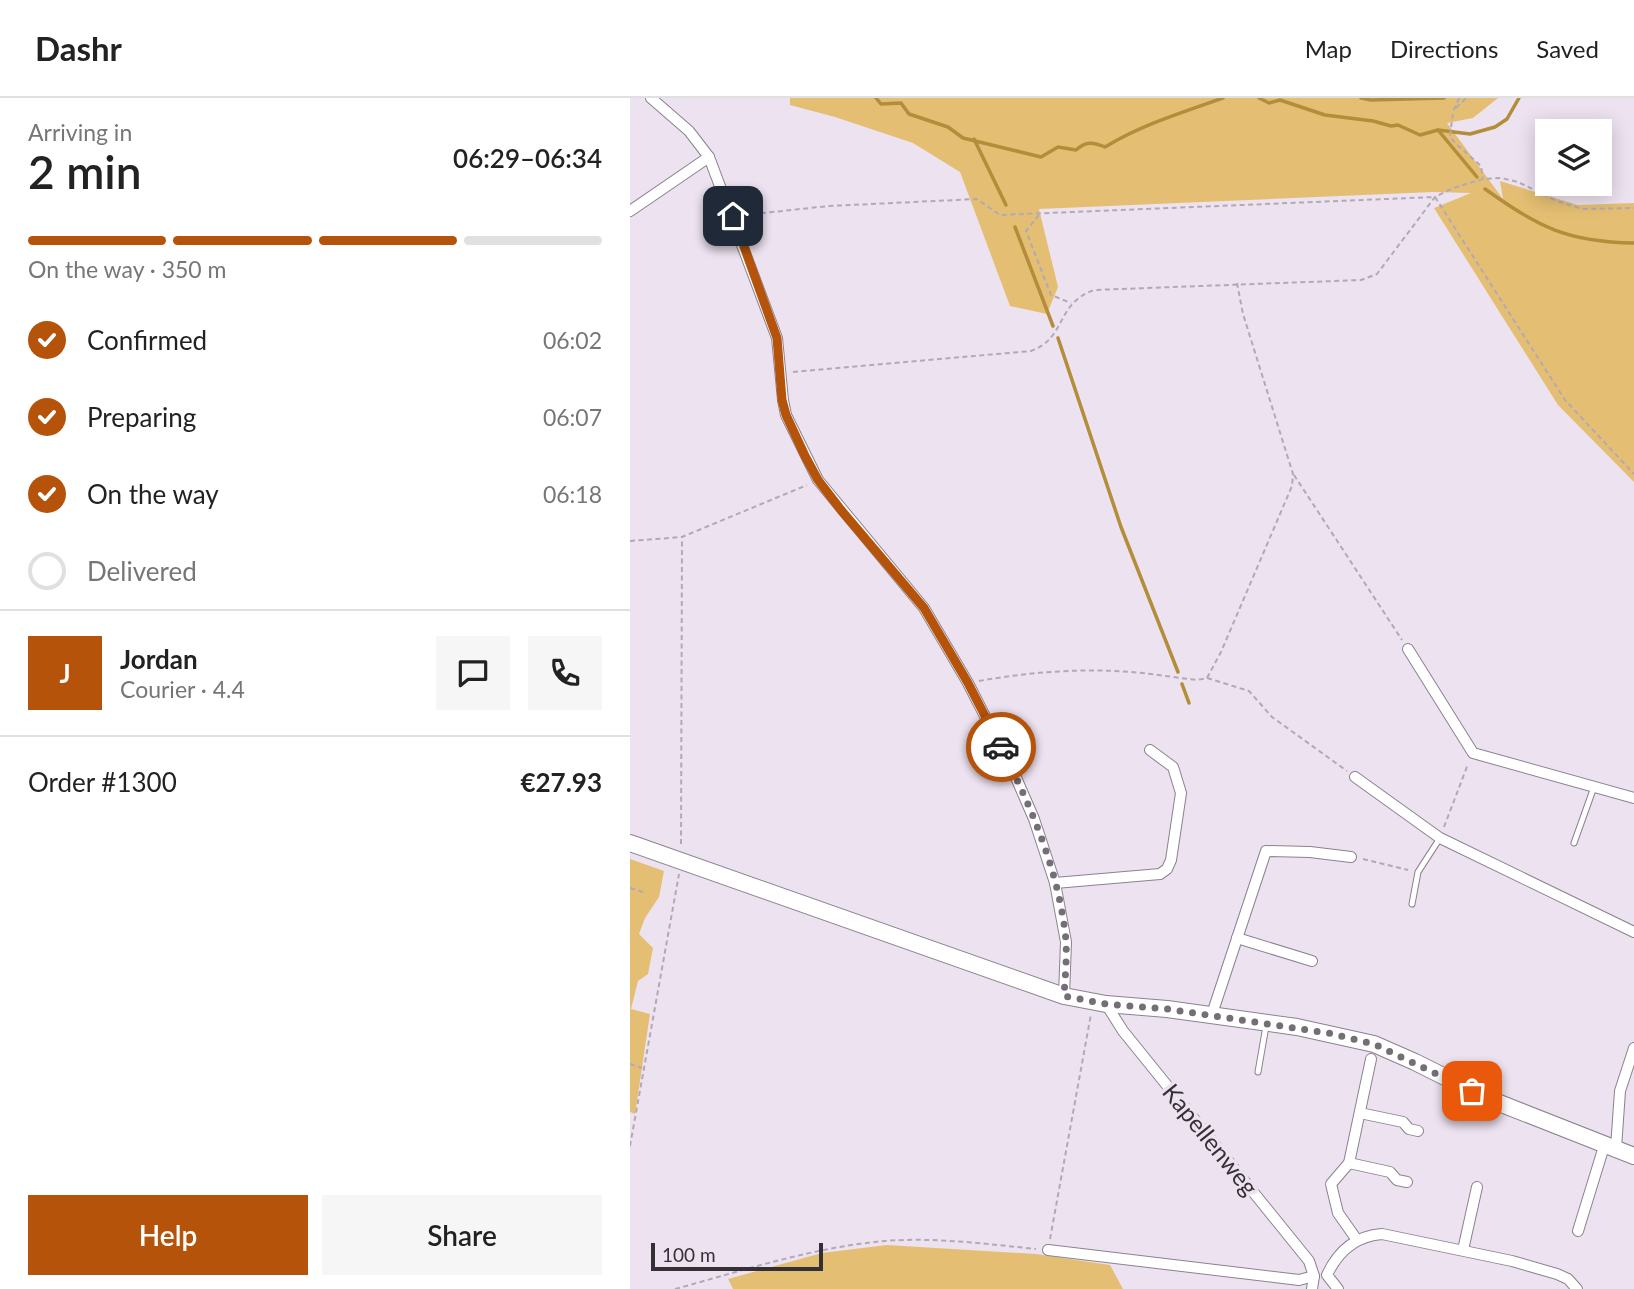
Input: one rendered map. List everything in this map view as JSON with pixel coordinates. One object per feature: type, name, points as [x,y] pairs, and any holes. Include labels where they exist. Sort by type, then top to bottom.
[{"type":"main road","points":[[630,843],[1099,1008],[1212,1014],[1328,1033],[1374,1044],[1489,1099],[1634,1156]]},
{"type":"street","points":[[651,98],[689,131],[709,157],[774,328],[786,415],[818,480],[924,608],[968,683],[1014,773],[1034,819],[1055,883],[1066,942],[1064,996]]},
{"type":"street","points":[[630,211],[709,157]]},
{"type":"street","points":[[1408,649],[1473,753],[1634,798]]},
{"type":"street","points":[[1055,883],[1160,874],[1167,869],[1171,860],[1181,793],[1173,766],[1150,750]]},
{"type":"street","points":[[1355,777],[1440,838],[1634,932]]},
{"type":"street","points":[[1212,1014],[1266,851],[1310,852],[1351,857]]},
{"type":"street","points":[[1237,938],[1312,961]]},
{"type":"street","name":"Kapellenweg","points":[[1099,1008],[1122,1031],[1309,1262],[1314,1276]]},
{"type":"street","points":[[1578,1231],[1611,1145],[1620,1091],[1634,1048]]},
{"type":"street","points":[[1357,1240],[1338,1213],[1331,1184],[1349,1163],[1371,1059]]},
{"type":"street","points":[[1360,1113],[1403,1122],[1409,1129],[1418,1131]]},
{"type":"street","points":[[1349,1163],[1390,1172],[1397,1180],[1407,1182]]},
{"type":"street","points":[[1463,1251],[1477,1187]]},
{"type":"street","points":[[1338,1289],[1326,1275],[1333,1261],[1357,1240],[1382,1234],[1557,1274],[1568,1279],[1577,1289]]},
{"type":"street","points":[[1048,1250],[1299,1280],[1314,1276],[1312,1289]]},
{"type":"lane","points":[[1574,843],[1594,787]]},
{"type":"lane","points":[[1412,904],[1418,872],[1440,838]]},
{"type":"lane","points":[[1258,1072],[1267,1023]]},
{"type":"path","points":[[1460,98],[1453,112],[1450,136],[1454,143],[1481,166],[1483,179]]},
{"type":"path","points":[[1453,112],[1466,98]]},
{"type":"path","points":[[733,216],[830,206],[977,199],[1000,215],[1435,197],[1453,188],[1483,179],[1500,178],[1518,182],[1557,201],[1582,209],[1634,208]]},
{"type":"path","points":[[780,373],[1031,351],[1052,337],[1072,303],[1094,290],[1360,280],[1377,274],[1435,197]]},
{"type":"path","points":[[1435,197],[1565,400],[1634,474]]},
{"type":"path","points":[[1039,214],[1026,231],[1051,295],[1072,303]]},
{"type":"path","points":[[1237,283],[1243,314],[1293,474],[1408,649]]},
{"type":"path","points":[[1207,678],[1222,652],[1285,504],[1292,486],[1293,474]]},
{"type":"path","points":[[630,541],[682,537],[818,480]]},
{"type":"path","points":[[630,1146],[680,862],[682,537]]},
{"type":"path","points":[[968,683],[1009,676],[1082,671],[1128,672],[1197,680],[1207,678],[1249,691],[1272,717],[1355,777]]},
{"type":"path","points":[[1440,838],[1473,753]]},
{"type":"path","points":[[1351,857],[1418,872]]},
{"type":"path","points":[[630,888],[646,893]]},
{"type":"path","points":[[676,1289],[812,1252],[887,1241],[963,1242],[1048,1250],[1099,1008]]},
{"type":"path","points":[[630,1064],[643,1069]]},
{"type":"shaded area","points":[[790,98],[1498,98],[1473,118],[1447,123],[1503,199],[1500,181],[1535,192],[1535,196],[1549,196],[1578,205],[1634,203],[1634,482],[1558,405],[1434,208],[1471,193],[1433,192],[1039,209],[1058,287],[1047,314],[1010,306],[960,172],[913,143],[790,105]]},
{"type":"shaded area","points":[[630,859],[664,871],[659,897],[645,918],[639,934],[653,948],[648,974],[638,981],[631,1009],[650,1014],[635,1114],[630,1112]]},
{"type":"shaded area","points":[[887,1245],[1036,1254],[1110,1265],[1123,1289],[733,1289],[728,1279],[822,1253]]},
{"type":"waterway","points":[[876,98],[881,104],[901,103],[909,114],[948,127],[963,138],[1041,157],[1058,147],[1076,150],[1090,143],[1105,147],[1148,126],[1223,98]]},
{"type":"waterway","points":[[1259,98],[1269,103],[1280,100],[1325,115],[1398,125],[1420,135],[1438,130],[1470,134],[1495,127],[1507,119],[1519,98]]},
{"type":"waterway","points":[[1361,98],[1444,98]]},
{"type":"waterway","points":[[1438,130],[1477,177]]},
{"type":"waterway","points":[[974,139],[1006,205]]},
{"type":"waterway","points":[[1485,189],[1538,223],[1554,230],[1590,239],[1634,243]]},
{"type":"waterway","points":[[1015,227],[1053,326]]},
{"type":"waterway","points":[[1058,338],[1121,527],[1178,672]]},
{"type":"waterway","points":[[1182,684],[1189,703]]},
{"type":"way so far","points":[[1001,747],[1034,819],[1055,883],[1066,942],[1064,996],[1106,1004],[1239,1018],[1328,1033],[1374,1044],[1472,1091]]},
{"type":"route","points":[[733,216],[777,338],[782,400],[805,456],[818,480],[841,510],[924,608],[968,683],[1001,747]]}]
